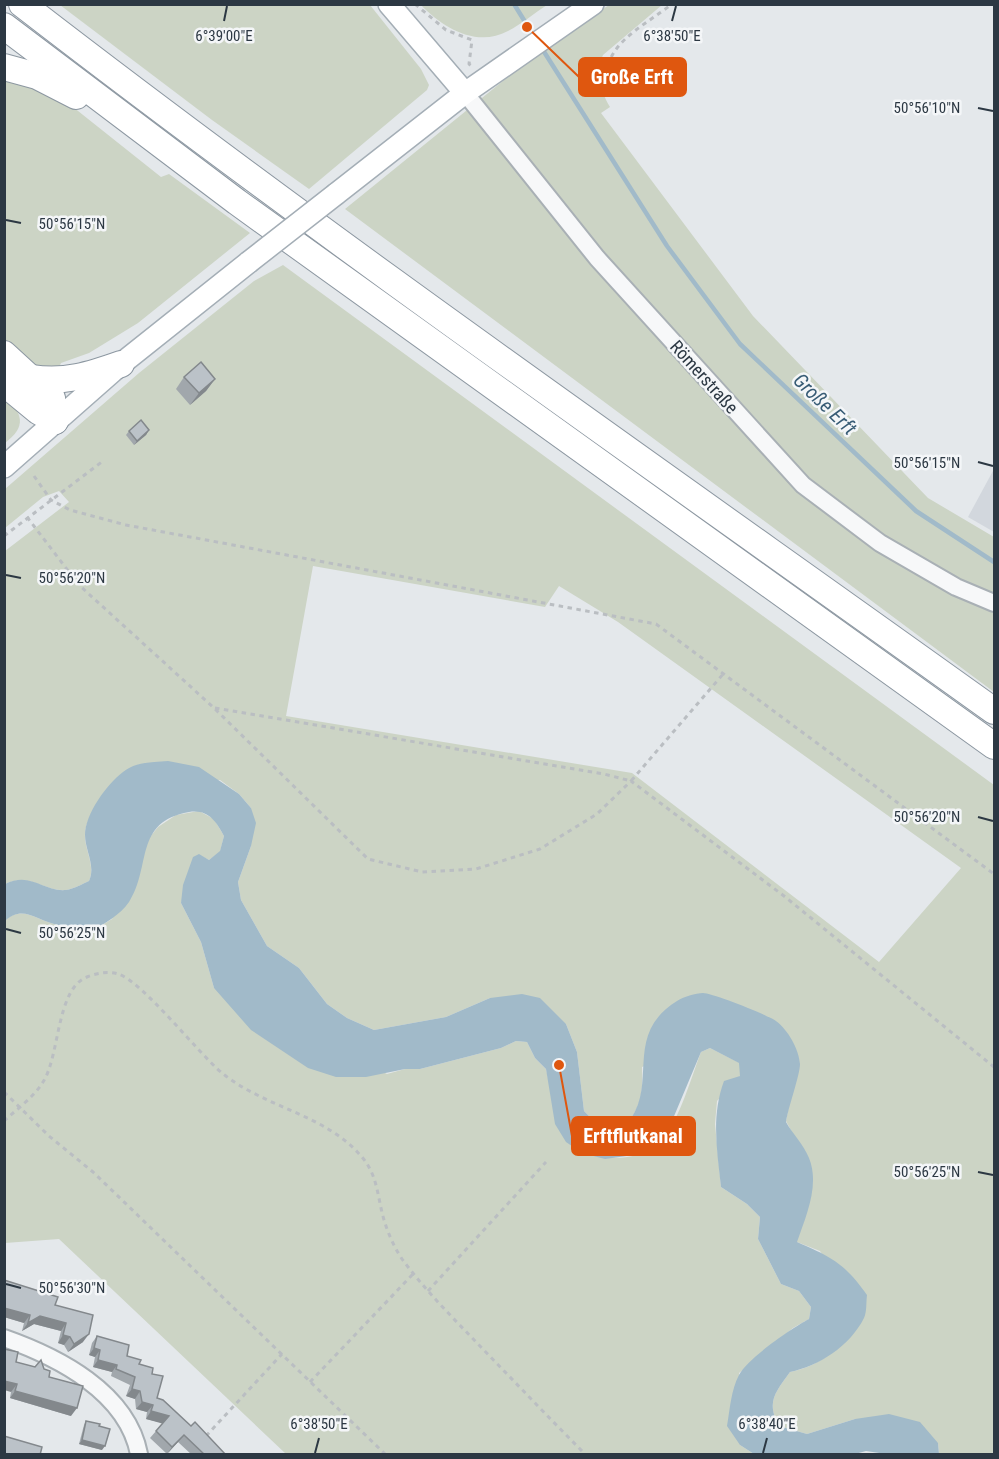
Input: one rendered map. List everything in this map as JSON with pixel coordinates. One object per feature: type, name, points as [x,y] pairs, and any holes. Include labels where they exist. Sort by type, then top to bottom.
[{"type":"highway","points":[[30,9],[188,131],[380,271],[994,711]]},
{"type":"highway","points":[[4,26],[111,109],[994,746]]},
{"type":"highway","points":[[4,67],[37,76],[77,97],[111,109]]},
{"type":"highway","points":[[4,354],[32,378],[51,399],[54,422]]},
{"type":"highway","points":[[32,378],[49,381],[75,379],[121,363]]},
{"type":"highway","points":[[4,382],[54,422]]},
{"type":"main road","points":[[389,4],[465,93]]},
{"type":"main road","points":[[4,466],[121,363],[249,262],[465,93],[593,4]]},
{"type":"street","name":"Römerstraße","points":[[465,93],[597,258],[803,485],[880,543],[956,587],[994,603]]},
{"type":"street","points":[[4,1338],[58,1361],[101,1392],[122,1415],[133,1436],[139,1455]]},
{"type":"path","points":[[415,4],[446,30],[472,40],[469,64],[489,76]]},
{"type":"path","points":[[608,92],[605,78],[607,62],[617,46],[672,4]]},
{"type":"path","points":[[4,536],[103,461]]},
{"type":"path","points":[[34,476],[51,500],[70,510],[126,525],[656,624],[994,874]]},
{"type":"path","points":[[27,518],[79,585],[214,708],[368,859],[422,872],[476,869],[540,849],[597,814],[631,781],[724,673]]},
{"type":"path","points":[[214,708],[592,772],[631,781],[784,896],[994,1067]]},
{"type":"path","points":[[4,1120],[20,1107],[42,1083],[50,1066],[65,1005],[72,990],[85,978],[102,973],[120,974],[141,990],[222,1073],[250,1092],[342,1137],[363,1157],[379,1186],[385,1223],[404,1261],[428,1291],[585,1455]]},
{"type":"path","points":[[4,1092],[93,1172],[385,1455]]},
{"type":"path","points":[[428,1291],[546,1162]]},
{"type":"path","points":[[310,1382],[414,1273]]},
{"type":"path","points":[[205,1437],[282,1354]]},
{"type":"shaded area","points":[[994,469],[994,532],[968,517]]},
{"type":"green space","points":[[60,5],[370,5],[421,69],[429,85],[427,90],[309,189],[212,120]]},
{"type":"green space","points":[[421,5],[547,5],[508,31],[496,36],[484,37],[461,33],[450,28]]},
{"type":"green space","points":[[609,5],[662,5],[603,55],[599,75],[610,107],[601,113],[753,316],[928,498],[994,537],[994,692],[345,209],[540,51]]},
{"type":"green space","points":[[5,74],[73,107],[161,177],[169,174],[250,233],[138,323],[89,353],[61,363],[56,374],[40,372],[5,344]]},
{"type":"green space","points":[[283,265],[994,785],[994,1454],[939,1454],[938,1443],[855,1419],[807,1434],[779,1426],[773,1410],[774,1398],[790,1372],[823,1359],[849,1336],[864,1317],[820,1251],[797,1242],[795,1138],[786,1121],[791,1095],[776,1021],[642,1067],[640,1098],[626,1125],[591,1118],[584,1111],[577,1052],[566,1024],[490,998],[446,1017],[374,1030],[347,1018],[327,1004],[299,968],[267,946],[241,900],[238,882],[251,846],[251,808],[239,794],[220,780],[109,787],[94,809],[86,828],[85,840],[91,863],[89,881],[66,890],[22,880],[5,884],[5,551],[69,502],[59,491],[43,497],[5,528],[5,489],[139,373],[254,281]],"holes":[[[313,566],[545,607],[559,586],[618,622],[961,868],[879,962],[632,773],[286,716]]]},
{"type":"green space","points":[[4,395],[15,408],[20,420],[17,431],[5,443]]},
{"type":"green space","points":[[199,811],[214,819],[224,836],[220,852],[209,860],[199,855],[181,903],[201,942],[214,988],[387,1074],[405,1069],[420,1069],[501,1048],[516,1041],[527,1042],[535,1058],[546,1069],[550,1087],[582,1153],[611,1158],[633,1156],[651,1148],[664,1136],[684,1099],[701,1052],[710,1048],[740,1063],[740,1076],[717,1101],[715,1124],[721,1187],[747,1204],[760,1217],[758,1239],[781,1284],[799,1291],[811,1307],[809,1319],[793,1328],[739,1373],[740,1445],[754,1454],[286,1454],[59,1239],[5,1243],[4,921],[11,916],[23,914],[54,924],[92,931],[112,919],[138,879],[146,842],[158,827],[176,815]]},
{"type":"water","points":[[168,761],[199,767],[239,794],[251,808],[256,823],[251,846],[238,882],[241,900],[267,946],[299,968],[327,1004],[347,1018],[374,1030],[446,1017],[490,998],[522,994],[540,998],[566,1024],[577,1052],[584,1111],[591,1118],[626,1125],[636,1110],[641,1094],[645,1045],[650,1030],[660,1015],[677,1001],[693,994],[708,994],[728,1000],[776,1021],[789,1035],[800,1064],[786,1122],[807,1153],[812,1168],[810,1200],[797,1242],[837,1262],[867,1295],[865,1316],[842,1346],[812,1365],[790,1372],[774,1398],[775,1418],[779,1426],[807,1434],[855,1419],[889,1414],[920,1422],[938,1443],[939,1454],[886,1454],[866,1451],[855,1454],[754,1454],[740,1445],[727,1426],[732,1393],[739,1375],[761,1352],[809,1319],[811,1307],[799,1291],[781,1284],[758,1239],[760,1217],[747,1204],[721,1187],[716,1133],[717,1107],[724,1081],[740,1076],[739,1063],[710,1048],[701,1052],[664,1140],[648,1153],[605,1159],[582,1153],[566,1142],[555,1124],[546,1069],[535,1058],[527,1042],[516,1041],[501,1048],[420,1069],[405,1069],[366,1077],[336,1077],[308,1068],[251,1030],[214,988],[201,942],[181,903],[183,885],[193,857],[199,854],[209,860],[220,851],[224,836],[211,817],[201,812],[189,812],[171,817],[159,825],[151,836],[136,888],[129,902],[117,915],[92,931],[54,924],[23,914],[11,916],[5,921],[5,884],[22,880],[66,890],[89,881],[91,864],[85,835],[89,818],[98,800],[117,777],[133,766]]},
{"type":"building","points":[[201,362],[215,379],[199,393],[184,377]]},
{"type":"building","points":[[141,420],[149,430],[137,441],[129,431]]},
{"type":"building","points":[[4,1280],[58,1297],[55,1305],[93,1315],[89,1334],[74,1344],[70,1337],[63,1335],[66,1323],[40,1316],[28,1323],[30,1315],[4,1308]]},
{"type":"building","points":[[97,1336],[129,1345],[127,1356],[141,1360],[139,1364],[153,1368],[152,1374],[163,1376],[157,1398],[163,1400],[191,1426],[195,1422],[226,1455],[205,1455],[184,1435],[172,1447],[156,1431],[169,1416],[151,1411],[153,1405],[142,1402],[140,1391],[132,1389],[135,1377],[116,1369],[117,1365],[98,1360],[100,1350],[94,1348]]},
{"type":"building","points":[[4,1349],[18,1352],[16,1362],[35,1367],[41,1360],[44,1369],[50,1371],[49,1377],[83,1386],[77,1408],[15,1391],[17,1384],[4,1381]]},
{"type":"building","points":[[86,1421],[110,1429],[105,1446],[82,1440]]},
{"type":"building","points":[[4,1436],[42,1447],[40,1455],[4,1455]]},
{"type":"waterway","name":"Große Erft","points":[[514,4],[535,38]]},
{"type":"waterway","name":"Große Erft","points":[[541,47],[667,246],[740,344],[916,511],[994,562]]},
{"type":"place","name":"Große Erft","points":[[527,27]]},
{"type":"place","name":"Erftflutkanal","points":[[559,1065]]}]
